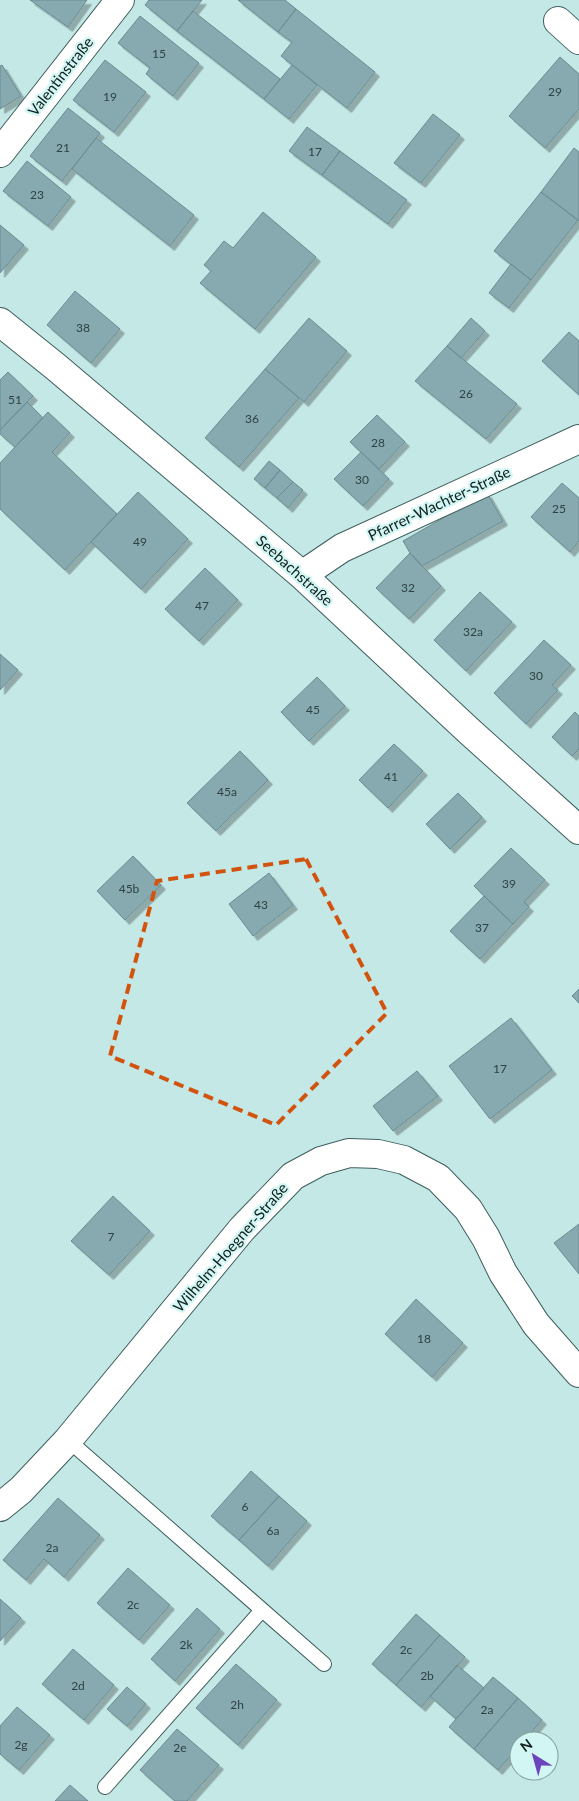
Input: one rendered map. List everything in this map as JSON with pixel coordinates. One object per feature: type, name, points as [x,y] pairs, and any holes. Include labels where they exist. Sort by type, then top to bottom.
[{"type":"street","name":"Valentinstraße","points":[[0,153],[120,0]]},
{"type":"street","points":[[558,21],[579,40]]},
{"type":"street","name":"Seebachstraße","points":[[0,322],[302,575],[469,731],[579,830]]},
{"type":"street","name":"Pfarrer-Wachter-Straße","points":[[302,575],[342,548],[579,439]]},
{"type":"street","name":"Wilhelm-Hoegner-Straße","points":[[0,1506],[21,1490],[68,1440],[242,1229],[292,1176],[321,1161],[348,1153],[378,1154],[404,1160],[438,1178],[468,1209],[486,1238],[503,1273],[536,1324],[579,1373]]},
{"type":"lane","points":[[68,1440],[324,1664]]},
{"type":"lane","points":[[105,1787],[262,1610]]},
{"type":"highlighted area","points":[[306,859],[387,1013],[276,1125],[110,1056],[157,881]]},
{"type":"building","points":[[30,0],[87,0],[68,27]]},
{"type":"building","points":[[149,0],[202,0],[177,31],[145,5]]},
{"type":"building","points":[[238,0],[285,0],[296,9],[278,32]]},
{"type":"building","points":[[296,9],[375,72],[347,108],[281,56],[292,42],[278,32]]},
{"type":"building","points":[[193,11],[280,79],[264,99],[177,31]]},
{"type":"building","points":[[140,16],[199,63],[173,96],[146,74],[150,68],[118,43]]},
{"type":"building","points":[[560,57],[579,74],[579,109],[545,148],[509,116]]},
{"type":"building","points":[[105,60],[146,92],[114,132],[73,100]]},
{"type":"building","points":[[2,65],[21,96],[0,109],[0,66]]},
{"type":"building","points":[[292,65],[317,85],[289,119],[264,99]]},
{"type":"building","points":[[68,108],[100,133],[62,181],[30,156]]},
{"type":"building","points":[[433,114],[460,135],[421,183],[394,163]]},
{"type":"building","points":[[307,127],[340,151],[322,175],[289,151]]},
{"type":"building","points":[[96,138],[194,215],[170,246],[72,169]]},
{"type":"building","points":[[574,148],[579,152],[579,221],[541,192]]},
{"type":"building","points":[[340,151],[407,200],[388,224],[322,175]]},
{"type":"building","points":[[27,161],[71,197],[48,226],[3,191]]},
{"type":"building","points":[[541,192],[578,220],[531,280],[494,251]]},
{"type":"building","points":[[263,212],[316,257],[255,329],[200,283],[211,271],[204,265],[224,241],[233,248]]},
{"type":"building","points":[[0,225],[24,245],[0,273]]},
{"type":"building","points":[[511,264],[531,280],[509,308],[489,293]]},
{"type":"building","points":[[75,291],[120,329],[91,363],[47,325]]},
{"type":"building","points":[[309,318],[347,351],[304,402],[265,369]]},
{"type":"building","points":[[471,318],[485,331],[461,358],[447,346]]},
{"type":"building","points":[[569,332],[579,341],[579,395],[542,361]]},
{"type":"building","points":[[447,346],[517,404],[486,439],[415,381]]},
{"type":"building","points":[[265,369],[299,398],[239,467],[205,438]]},
{"type":"building","points":[[8,372],[33,396],[0,430],[0,380]]},
{"type":"building","points":[[27,402],[43,418],[15,447],[0,434],[0,430]]},
{"type":"building","points":[[48,412],[70,433],[52,452],[117,514],[65,570],[0,509],[0,463]]},
{"type":"building","points":[[377,415],[405,442],[379,469],[350,442]]},
{"type":"building","points":[[361,452],[389,479],[363,506],[334,479]]},
{"type":"building","points":[[269,461],[280,470],[265,488],[254,479]]},
{"type":"building","points":[[280,470],[293,482],[277,498],[265,488]]},
{"type":"building","points":[[293,482],[303,490],[288,508],[277,498]]},
{"type":"building","points":[[562,483],[579,498],[579,541],[570,552],[531,517]]},
{"type":"building","points":[[138,492],[188,539],[141,589],[91,542]]},
{"type":"building","points":[[487,493],[503,521],[422,566],[410,553],[403,541]]},
{"type":"building","points":[[410,553],[441,586],[409,619],[376,588]]},
{"type":"building","points":[[205,568],[238,600],[199,641],[165,609]]},
{"type":"building","points":[[480,592],[512,622],[466,671],[434,640]]},
{"type":"building","points":[[544,640],[571,665],[552,685],[558,690],[526,724],[494,693]]},
{"type":"building","points":[[0,654],[18,670],[0,690]]},
{"type":"building","points":[[317,677],[345,706],[309,741],[281,712]]},
{"type":"building","points":[[575,712],[579,716],[579,749],[572,756],[552,737]]},
{"type":"building","points":[[394,744],[423,771],[388,808],[359,780]]},
{"type":"building","points":[[240,751],[268,780],[216,831],[187,803]]},
{"type":"building","points":[[458,793],[482,817],[450,849],[426,824]]},
{"type":"building","points":[[511,848],[545,880],[524,902],[529,907],[513,924],[474,886]]},
{"type":"building","points":[[133,856],[161,885],[125,920],[97,891]]},
{"type":"building","points":[[269,873],[293,905],[253,936],[229,904]]},
{"type":"building","points":[[484,896],[513,924],[480,959],[450,931]]},
{"type":"building","points":[[579,989],[579,1003],[572,996]]},
{"type":"building","points":[[511,1018],[552,1070],[490,1119],[449,1066]]},
{"type":"building","points":[[417,1071],[438,1096],[393,1131],[373,1106]]},
{"type":"building","points":[[113,1196],[150,1231],[109,1275],[71,1241]]},
{"type":"building","points":[[579,1224],[579,1274],[554,1243]]},
{"type":"building","points":[[416,1299],[463,1343],[432,1377],[385,1334]]},
{"type":"building","points":[[251,1471],[279,1496],[239,1540],[211,1516]]},
{"type":"building","points":[[279,1496],[307,1521],[268,1566],[239,1540]]},
{"type":"building","points":[[58,1498],[100,1535],[64,1577],[44,1559],[26,1580],[3,1560]]},
{"type":"building","points":[[128,1568],[170,1605],[139,1640],[97,1603]]},
{"type":"building","points":[[0,1599],[21,1618],[0,1641]]},
{"type":"building","points":[[197,1608],[220,1629],[175,1681],[151,1659]]},
{"type":"building","points":[[416,1614],[440,1635],[396,1685],[372,1664]]},
{"type":"building","points":[[440,1635],[465,1657],[421,1707],[396,1685]]},
{"type":"building","points":[[73,1649],[114,1685],[84,1720],[42,1684]]},
{"type":"building","points":[[236,1664],[277,1700],[238,1745],[196,1708]]},
{"type":"building","points":[[457,1665],[484,1688],[456,1719],[430,1696]]},
{"type":"building","points":[[493,1677],[518,1698],[474,1749],[449,1727]]},
{"type":"building","points":[[127,1687],[146,1704],[127,1726],[107,1709]]},
{"type":"building","points":[[518,1698],[542,1720],[533,1731],[509,1731],[509,1757],[498,1770],[474,1749]]},
{"type":"building","points":[[17,1707],[50,1735],[19,1770],[0,1754],[0,1726]]},
{"type":"building","points":[[177,1729],[219,1765],[187,1801],[175,1801],[140,1770]]},
{"type":"building","points":[[70,1785],[88,1801],[55,1801]]}]
